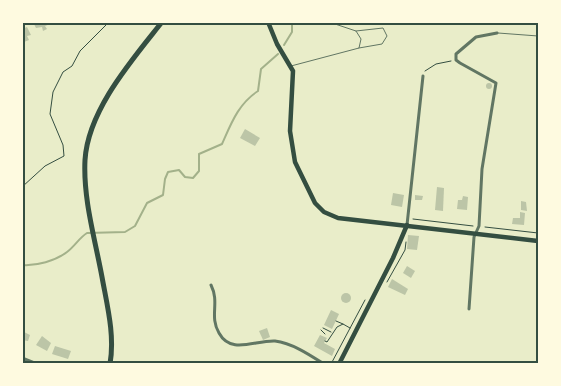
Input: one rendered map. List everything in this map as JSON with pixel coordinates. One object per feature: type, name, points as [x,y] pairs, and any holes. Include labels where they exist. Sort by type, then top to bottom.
[{"type":"main road","points":[[110,364],[112,353],[110,324],[92,222],[85,159],[93,124],[104,103],[162,22]]},
{"type":"main road","points":[[268,22],[277,44],[291,66],[294,78],[290,104],[291,146],[299,173],[315,203],[324,212],[338,218],[538,241]]},
{"type":"main road","points":[[339,364],[407,225]]},
{"type":"street","points":[[469,309],[476,233],[479,226],[482,169],[496,83],[468,69],[456,60],[456,54],[467,43],[488,33],[497,32]]},
{"type":"street","points":[[407,225],[423,76]]},
{"type":"street","points":[[210,285],[217,302],[214,322],[217,331],[226,342],[233,346],[276,341],[296,348],[324,364]]},
{"type":"street","points":[[22,358],[37,364]]},
{"type":"lane","points":[[291,66],[359,48],[382,44],[387,36],[384,28],[356,31],[329,22]]},
{"type":"lane","points":[[356,31],[361,39],[359,48]]},
{"type":"lane","points":[[497,32],[538,36]]},
{"type":"path","points":[[22,187],[45,166],[64,156],[64,145],[50,114],[53,92],[63,72],[72,66],[80,51],[109,22]]},
{"type":"path","points":[[423,76],[425,70],[436,64],[456,60]]},
{"type":"path","points":[[408,219],[538,233]]},
{"type":"path","points":[[387,282],[405,250],[406,241]]},
{"type":"path","points":[[331,364],[364,300],[370,303]]},
{"type":"path","points":[[336,321],[350,328]]},
{"type":"path","points":[[325,341],[327,342],[337,327],[343,324]]},
{"type":"path","points":[[325,334],[322,329],[332,333]]},
{"type":"building","points":[[33,22],[53,23],[45,26],[47,29],[43,31],[42,27],[36,28]]},
{"type":"building","points":[[27,27],[31,35],[27,36],[29,40],[24,42],[22,41],[22,29]]},
{"type":"building","points":[[489,83],[492,86],[489,89],[486,86]]},
{"type":"building","points":[[245,129],[260,138],[255,146],[240,138]]},
{"type":"building","points":[[437,187],[444,188],[443,211],[435,210]]},
{"type":"building","points":[[393,193],[404,195],[402,207],[391,205]]},
{"type":"building","points":[[415,195],[423,196],[422,200],[415,200]]},
{"type":"building","points":[[463,196],[468,197],[467,210],[457,209],[458,200],[462,200]]},
{"type":"building","points":[[521,201],[526,202],[527,211],[521,210]]},
{"type":"building","points":[[520,212],[525,213],[524,225],[512,224],[513,218],[520,218]]},
{"type":"building","points":[[408,235],[419,236],[417,250],[407,249]]},
{"type":"building","points":[[407,266],[415,271],[411,278],[403,273]]},
{"type":"building","points":[[392,279],[408,289],[405,295],[388,287]]},
{"type":"building","points":[[344,293],[348,293],[351,298],[350,302],[344,303],[341,300],[341,296]]},
{"type":"building","points":[[331,310],[339,314],[332,329],[324,325]]},
{"type":"building","points":[[267,328],[270,337],[263,340],[259,331]]},
{"type":"building","points":[[22,331],[30,335],[28,341],[22,340]]},
{"type":"building","points":[[320,335],[327,338],[324,343],[335,349],[332,356],[314,346]]},
{"type":"building","points":[[42,336],[51,343],[47,351],[36,345]]},
{"type":"building","points":[[55,346],[71,351],[68,359],[52,354]]},
{"type":"waterway","points":[[284,45],[292,32],[292,22]]},
{"type":"waterway","points":[[22,265],[40,264],[57,258],[70,250],[87,233],[125,232],[135,226],[147,203],[163,195],[168,172],[179,170],[185,177],[193,178],[199,171],[199,154],[222,144],[240,108],[258,91],[261,69],[278,54]]}]
